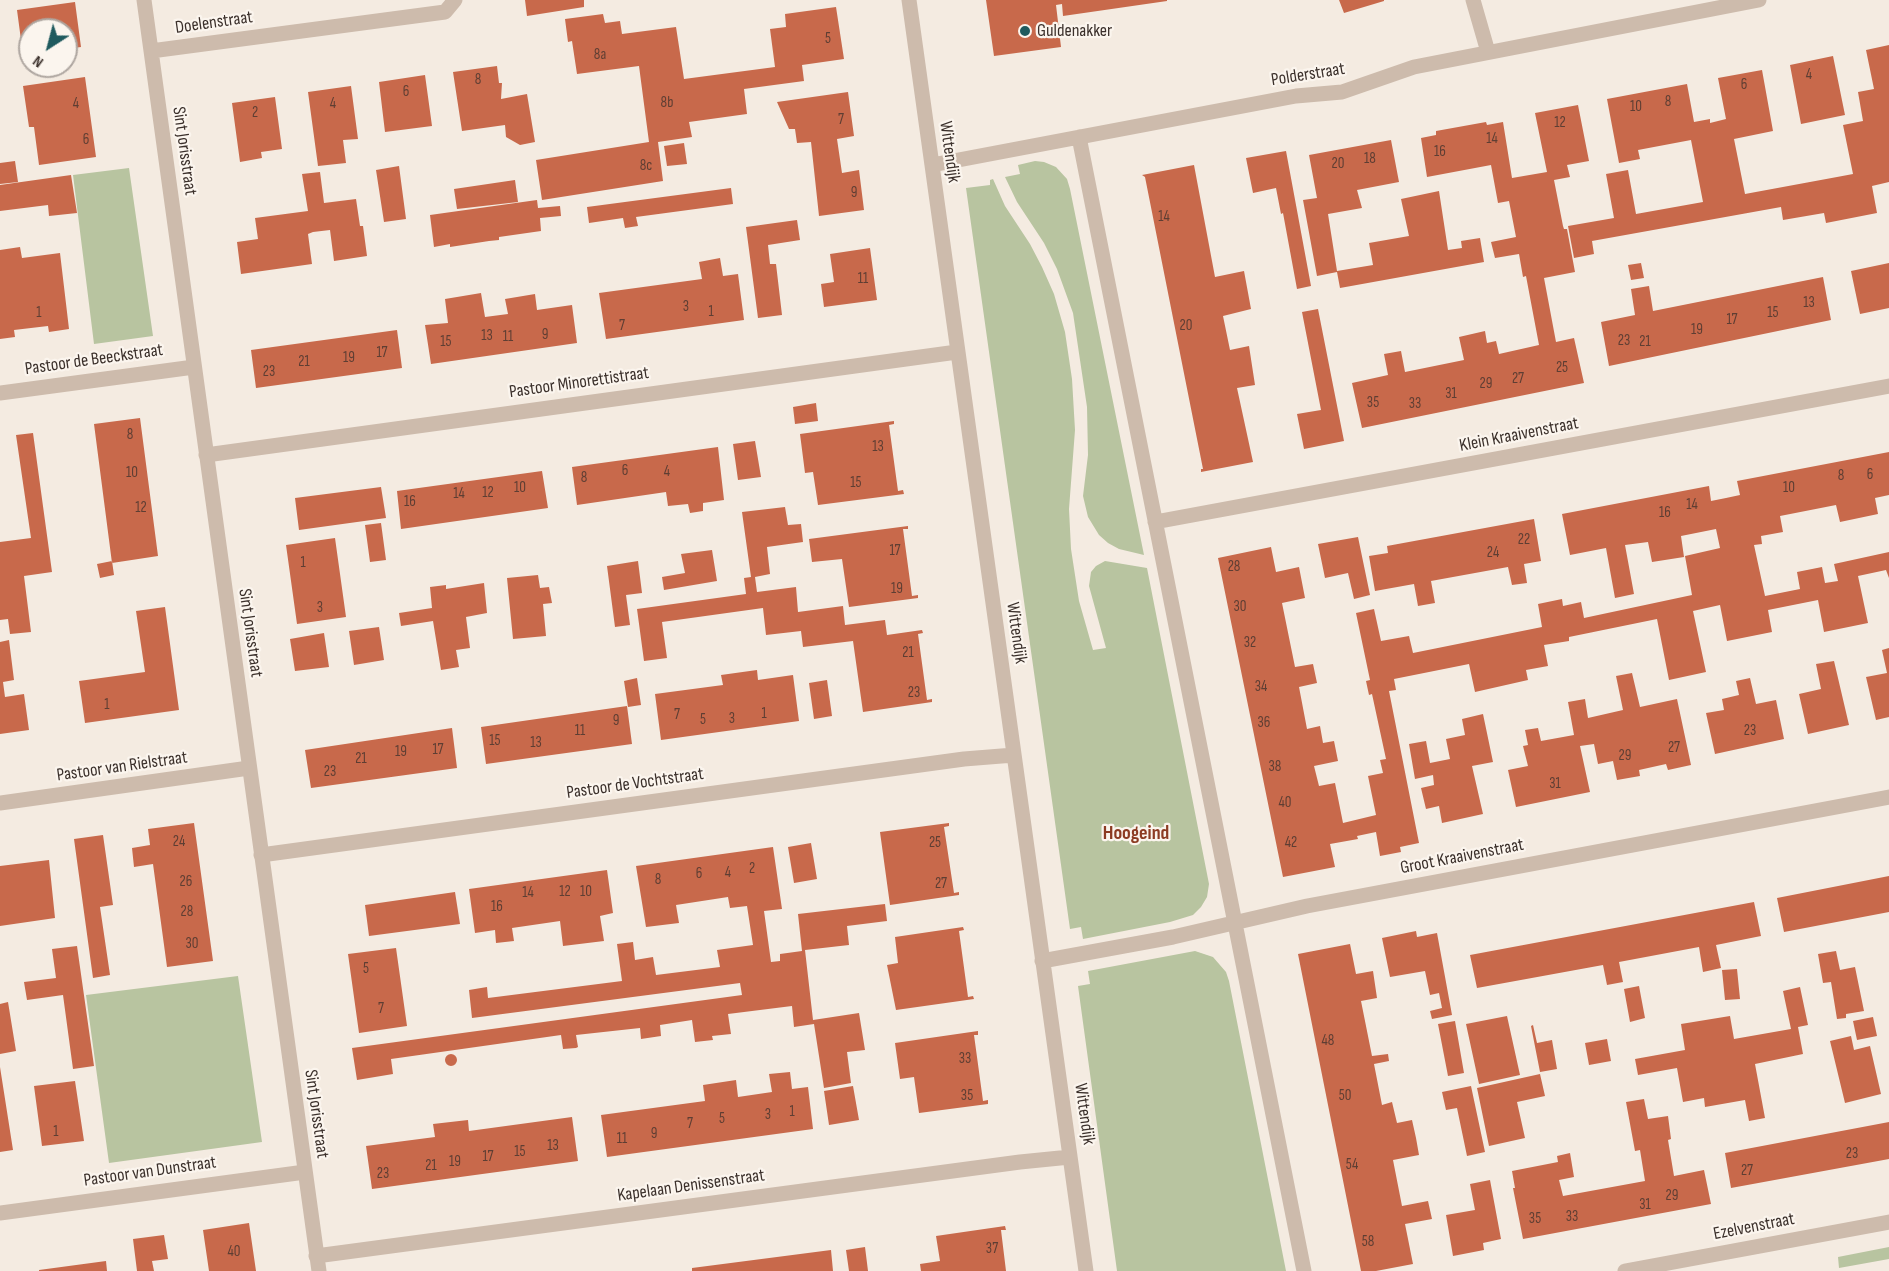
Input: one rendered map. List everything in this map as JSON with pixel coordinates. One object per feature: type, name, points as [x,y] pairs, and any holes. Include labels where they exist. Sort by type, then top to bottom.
[{"type":"street","name":"Sint Jorisstraat","points":[[144,0],[318,1263]]},
{"type":"street","name":"Doelenstraat","points":[[151,51],[445,12],[455,0]]},
{"type":"street","name":"Wittendijk","points":[[909,0],[1086,1271]]},
{"type":"street","points":[[1473,0],[1488,52]]},
{"type":"street","name":"Polderstraat","points":[[932,165],[1296,96],[1342,92],[1414,67],[1759,0]]},
{"type":"street","points":[[1079,137],[1304,1271]]},
{"type":"street","name":"Pastoor Minorettistraat","points":[[206,455],[957,352]]},
{"type":"street","name":"Pastoor de Beeckstraat","points":[[0,393],[194,367]]},
{"type":"street","name":"Klein Kraaivenstraat","points":[[1155,522],[1889,386]]},
{"type":"street","name":"Pastoor de Vochtstraat","points":[[261,855],[964,759],[1014,755]]},
{"type":"street","name":"Pastoor van Rielstraat","points":[[0,803],[249,768]]},
{"type":"street","name":"Groot Kraaivenstraat","points":[[1042,961],[1173,937],[1319,904],[1889,797]]},
{"type":"street","name":"Kapelaan Denissenstraat","points":[[318,1263],[1020,1162],[1070,1157]]},
{"type":"street","name":"Pastoor van Dunstraat","points":[[0,1213],[305,1172]]},
{"type":"street","name":"Ezelvenstraat","points":[[1625,1271],[1889,1222]]},
{"type":"green space","points":[[1035,161],[1056,167],[1067,179],[1070,189],[1144,555],[1119,549],[1108,543],[1099,535],[1088,517],[1083,496],[1088,455],[1087,407],[1073,313],[1057,269],[1044,243],[1017,202],[1005,177],[1020,174],[1018,165]]},
{"type":"green space","points":[[129,168],[153,336],[94,344],[73,175]]},
{"type":"green space","points":[[993,179],[1005,206],[1042,267],[1054,294],[1065,332],[1072,379],[1075,430],[1069,509],[1071,549],[1079,601],[1093,650],[1106,648],[1089,586],[1091,572],[1105,561],[1147,568],[1209,884],[1207,897],[1193,915],[1170,922],[1083,939],[1081,927],[1070,929],[966,188],[990,185],[990,180]]},
{"type":"green space","points":[[1195,951],[1213,957],[1226,972],[1229,981],[1286,1271],[1117,1271],[1078,986],[1090,984],[1088,971]]},
{"type":"green space","points":[[238,976],[262,1142],[109,1163],[86,995]]},
{"type":"green space","points":[[1889,1247],[1889,1259],[1839,1268],[1838,1257]]},
{"type":"building","points":[[525,0],[584,0],[584,7],[527,16]]},
{"type":"building","name":"Guldenakker","points":[[986,0],[1167,1],[1063,16],[1062,4],[1056,5],[1061,47],[994,56]]},
{"type":"building","points":[[1339,0],[1384,0],[1384,1],[1344,13]]},
{"type":"building","points":[[75,2],[77,18],[18,18],[17,10]]},
{"type":"building","points":[[836,7],[844,59],[802,65],[804,81],[744,89],[747,114],[689,122],[692,137],[658,142],[663,181],[542,200],[536,160],[649,142],[639,66],[577,74],[572,41],[568,42],[565,19],[603,14],[605,23],[620,21],[622,34],[676,27],[684,79],[775,67],[770,29],[786,27],[785,14]]},
{"type":"building","points":[[78,24],[81,47],[78,47]]},
{"type":"building","points":[[1889,45],[1889,182],[1872,186],[1877,213],[1826,223],[1824,213],[1783,220],[1781,207],[1592,241],[1594,254],[1574,258],[1568,226],[1614,218],[1606,174],[1628,170],[1636,214],[1703,202],[1691,140],[1638,150],[1640,159],[1619,163],[1607,99],[1687,84],[1694,122],[1710,119],[1710,123],[1726,119],[1718,78],[1762,70],[1773,131],[1734,139],[1745,194],[1853,174],[1843,125],[1863,121],[1858,92],[1874,89],[1866,50]]},
{"type":"building","points":[[1833,56],[1845,115],[1801,124],[1790,65]]},
{"type":"building","points":[[497,66],[499,83],[502,83],[501,99],[527,94],[535,142],[520,145],[506,137],[505,125],[462,131],[453,72]]},
{"type":"building","points":[[425,75],[432,126],[385,132],[379,82]]},
{"type":"building","points":[[85,77],[96,157],[39,165],[34,127],[29,127],[23,86]]},
{"type":"building","points":[[351,86],[358,139],[343,140],[346,163],[318,166],[308,92]]},
{"type":"building","points":[[848,92],[854,136],[837,139],[842,173],[859,170],[864,210],[819,216],[811,142],[797,143],[795,129],[789,129],[777,102]]},
{"type":"building","points":[[275,97],[282,149],[261,152],[262,158],[240,162],[232,103]]},
{"type":"building","points":[[1578,105],[1589,161],[1567,165],[1570,177],[1554,180],[1575,272],[1544,278],[1556,342],[1574,338],[1584,383],[1362,428],[1352,383],[1388,375],[1384,354],[1401,351],[1405,372],[1464,360],[1459,337],[1485,331],[1487,343],[1496,341],[1499,354],[1539,345],[1526,276],[1523,277],[1519,254],[1495,258],[1491,242],[1516,237],[1509,201],[1498,203],[1491,165],[1427,177],[1421,138],[1436,135],[1436,131],[1486,122],[1487,125],[1503,122],[1512,178],[1547,172],[1535,113]]},
{"type":"building","points":[[1391,140],[1399,182],[1357,190],[1362,208],[1328,214],[1337,271],[1373,265],[1369,243],[1409,236],[1401,199],[1439,191],[1448,250],[1462,248],[1461,241],[1480,238],[1484,262],[1340,288],[1337,272],[1317,276],[1303,200],[1317,198],[1309,155]]},
{"type":"building","points":[[684,143],[687,164],[667,166],[664,146]]},
{"type":"building","points":[[1286,151],[1311,286],[1297,289],[1276,188],[1253,193],[1246,158]]},
{"type":"building","points":[[15,161],[18,182],[0,184],[0,163]]},
{"type":"building","points":[[1194,165],[1215,277],[1244,271],[1251,309],[1223,316],[1230,350],[1249,346],[1255,385],[1237,388],[1253,462],[1201,472],[1203,469],[1145,177],[1142,175]]},
{"type":"building","points":[[399,166],[406,219],[384,222],[376,170]]},
{"type":"building","points":[[320,172],[324,203],[356,199],[367,256],[334,261],[330,230],[313,232],[308,234],[312,264],[241,274],[237,242],[258,239],[255,218],[308,211],[302,174]]},
{"type":"building","points":[[71,175],[77,213],[49,216],[48,205],[0,211],[0,185]]},
{"type":"building","points":[[515,180],[518,202],[457,209],[454,189]]},
{"type":"building","points":[[731,188],[733,204],[636,217],[638,226],[625,228],[623,218],[589,223],[587,207]]},
{"type":"building","points":[[537,200],[538,208],[560,206],[561,216],[540,218],[541,231],[499,237],[499,240],[434,247],[430,215]]},
{"type":"building","points":[[797,220],[800,240],[768,245],[770,264],[776,264],[782,315],[758,318],[746,227]]},
{"type":"building","points":[[20,247],[22,258],[60,253],[69,329],[49,332],[48,326],[14,330],[15,337],[0,339],[0,250]]},
{"type":"building","points":[[870,248],[877,300],[824,307],[821,284],[834,282],[830,254]]},
{"type":"building","points":[[720,258],[723,276],[738,274],[744,320],[606,339],[599,293],[702,279],[699,262]]},
{"type":"building","points":[[1641,263],[1644,278],[1631,280],[1628,265]]},
{"type":"building","points":[[1889,263],[1889,308],[1860,314],[1851,271]]},
{"type":"building","points":[[1823,277],[1831,320],[1609,366],[1601,322],[1635,315],[1631,289],[1649,286],[1653,311]]},
{"type":"building","points":[[481,293],[485,317],[508,314],[505,299],[535,294],[537,310],[572,305],[577,343],[431,364],[425,325],[448,323],[445,299]]},
{"type":"building","points":[[1318,309],[1344,441],[1304,449],[1297,414],[1321,410],[1302,312]]},
{"type":"building","points":[[397,330],[402,368],[256,388],[251,350]]},
{"type":"building","points":[[816,403],[818,421],[795,424],[793,407]]},
{"type":"building","points":[[140,418],[158,556],[112,563],[94,424]]},
{"type":"building","points":[[894,421],[894,424],[889,425],[898,491],[903,490],[904,494],[818,505],[813,472],[805,473],[800,434]]},
{"type":"building","points":[[33,433],[52,572],[24,576],[31,632],[10,634],[8,619],[0,620],[0,542],[31,538],[16,435]]},
{"type":"building","points":[[755,441],[761,477],[738,480],[733,444]]},
{"type":"building","points":[[718,447],[724,500],[703,503],[703,511],[690,513],[688,504],[668,506],[666,492],[577,505],[572,467]]},
{"type":"building","points":[[1889,452],[1889,495],[1875,498],[1878,514],[1840,522],[1836,505],[1780,516],[1783,532],[1761,536],[1762,544],[1754,545],[1765,596],[1800,589],[1797,572],[1822,567],[1825,583],[1838,581],[1834,564],[1889,552],[1889,578],[1886,570],[1858,576],[1868,623],[1824,632],[1818,600],[1768,610],[1772,632],[1727,641],[1720,605],[1693,611],[1706,672],[1669,680],[1657,619],[1569,637],[1569,641],[1544,645],[1548,666],[1526,670],[1528,680],[1475,692],[1469,664],[1394,679],[1396,690],[1389,691],[1419,843],[1400,847],[1401,852],[1380,856],[1376,832],[1357,836],[1358,839],[1330,844],[1335,867],[1283,877],[1218,558],[1271,547],[1276,572],[1299,567],[1305,598],[1282,603],[1295,667],[1313,664],[1317,683],[1299,687],[1307,729],[1320,726],[1323,743],[1334,741],[1338,761],[1314,766],[1319,786],[1335,783],[1343,823],[1376,815],[1368,776],[1383,773],[1380,760],[1386,759],[1372,694],[1369,695],[1366,681],[1370,680],[1356,613],[1374,609],[1381,641],[1409,636],[1413,653],[1542,627],[1538,604],[1562,599],[1563,606],[1581,602],[1584,618],[1692,595],[1685,556],[1720,548],[1716,529],[1681,536],[1684,557],[1652,562],[1648,542],[1625,545],[1634,594],[1615,598],[1606,548],[1570,555],[1562,514],[1709,486],[1711,501],[1740,495],[1737,481]]},
{"type":"building","points":[[542,471],[548,508],[401,529],[397,491]]},
{"type":"building","points":[[381,487],[386,518],[299,530],[295,498]]},
{"type":"building","points":[[785,507],[788,525],[801,524],[803,542],[767,547],[770,574],[755,577],[757,592],[796,587],[798,612],[843,606],[845,625],[885,620],[887,635],[922,630],[923,633],[918,634],[927,700],[932,699],[932,702],[863,712],[853,641],[803,647],[801,631],[766,635],[763,608],[662,622],[667,658],[644,661],[637,609],[746,594],[744,578],[751,577],[742,512]]},
{"type":"building","points":[[1534,519],[1541,561],[1524,564],[1527,583],[1512,585],[1508,567],[1431,581],[1435,603],[1418,606],[1414,584],[1375,591],[1369,556],[1388,553],[1387,546]]},
{"type":"building","points":[[381,523],[386,560],[370,562],[365,525]]},
{"type":"building","points":[[908,526],[908,529],[903,529],[912,596],[918,595],[918,598],[849,607],[842,559],[812,562],[809,539]]},
{"type":"building","points":[[1358,537],[1370,595],[1354,599],[1348,573],[1325,578],[1318,544]]},
{"type":"building","points":[[335,538],[346,617],[297,624],[286,545]]},
{"type":"building","points":[[712,550],[717,581],[664,590],[662,577],[685,573],[681,554]]},
{"type":"building","points":[[112,561],[114,575],[100,578],[97,564]]},
{"type":"building","points":[[638,561],[642,593],[626,595],[630,625],[615,627],[607,566]]},
{"type":"building","points":[[538,575],[540,588],[549,587],[552,603],[543,604],[546,636],[513,639],[507,578]]},
{"type":"building","points":[[484,583],[487,613],[466,617],[470,648],[456,650],[459,667],[441,670],[433,621],[401,626],[399,613],[432,608],[430,587],[446,585],[446,589]]},
{"type":"building","points":[[165,607],[179,710],[85,723],[79,681],[145,672],[136,611]]},
{"type":"building","points":[[379,627],[384,660],[354,665],[349,631]]},
{"type":"building","points":[[324,633],[329,667],[295,671],[290,639]]},
{"type":"building","points":[[9,640],[14,680],[3,682],[5,697],[24,694],[29,730],[0,734],[0,642]]},
{"type":"building","points":[[1889,648],[1889,717],[1876,720],[1866,677],[1887,673],[1882,650]]},
{"type":"building","points":[[1834,661],[1849,725],[1808,734],[1799,694],[1821,689],[1816,664]]},
{"type":"building","points":[[757,670],[758,680],[793,675],[799,721],[661,740],[655,694],[723,685],[721,675]]},
{"type":"building","points":[[1632,673],[1640,707],[1677,699],[1691,765],[1668,770],[1666,764],[1639,770],[1640,776],[1617,780],[1613,761],[1598,764],[1594,744],[1580,746],[1590,792],[1516,807],[1508,770],[1528,766],[1523,746],[1528,745],[1525,730],[1538,728],[1541,741],[1574,735],[1568,702],[1585,699],[1588,718],[1623,710],[1616,676]]},
{"type":"building","points":[[637,678],[641,705],[628,707],[624,681]]},
{"type":"building","points":[[1750,678],[1756,704],[1776,700],[1784,739],[1715,754],[1706,713],[1724,710],[1722,699],[1739,695],[1736,681]]},
{"type":"building","points":[[827,680],[832,716],[814,719],[809,683]]},
{"type":"building","points":[[627,706],[632,744],[486,764],[481,727]]},
{"type":"building","points":[[1483,714],[1493,762],[1472,766],[1483,814],[1442,823],[1439,806],[1426,809],[1421,788],[1434,785],[1433,775],[1415,779],[1409,744],[1426,741],[1430,763],[1450,759],[1446,739],[1465,735],[1462,719]]},
{"type":"building","points":[[452,728],[457,768],[311,788],[305,750]]},
{"type":"building","points":[[194,823],[213,961],[167,967],[153,864],[134,867],[132,848],[150,845],[148,829]]},
{"type":"building","points":[[949,823],[949,826],[944,827],[954,893],[959,892],[959,895],[890,905],[880,832]]},
{"type":"building","points":[[103,835],[113,905],[100,907],[110,975],[93,978],[74,839]]},
{"type":"building","points":[[811,843],[817,879],[794,883],[788,847]]},
{"type":"building","points":[[773,847],[782,909],[764,911],[771,962],[780,961],[780,954],[802,951],[798,914],[885,904],[887,921],[847,926],[849,945],[805,950],[813,1020],[859,1013],[865,1050],[847,1052],[851,1083],[824,1088],[814,1024],[794,1027],[792,1006],[728,1014],[731,1034],[712,1036],[713,1040],[695,1042],[692,1020],[660,1025],[661,1036],[641,1039],[640,1028],[576,1035],[578,1047],[576,1048],[563,1049],[561,1035],[391,1059],[393,1074],[357,1080],[352,1048],[742,995],[740,983],[472,1018],[469,990],[487,987],[488,998],[622,981],[617,944],[633,942],[635,960],[653,957],[656,975],[720,967],[717,950],[753,945],[747,906],[730,908],[728,897],[676,905],[679,923],[646,927],[636,866]]},
{"type":"building","points":[[49,860],[55,918],[0,926],[0,866]]},
{"type":"building","points":[[607,870],[613,913],[600,916],[604,941],[563,946],[560,921],[512,928],[514,941],[496,943],[495,930],[475,933],[469,889]]},
{"type":"building","points":[[1889,876],[1889,912],[1784,932],[1777,898]]},
{"type":"building","points":[[455,892],[460,924],[369,936],[365,905]]},
{"type":"building","points":[[1754,902],[1761,936],[1716,945],[1721,968],[1703,972],[1699,947],[1619,962],[1623,982],[1607,985],[1603,965],[1477,988],[1470,955]]},
{"type":"building","points":[[963,927],[964,930],[959,931],[968,997],[973,996],[974,999],[896,1010],[887,965],[898,963],[895,937]]},
{"type":"building","points":[[1416,931],[1417,937],[1437,933],[1452,1015],[1432,1019],[1430,1011],[1442,1008],[1439,993],[1430,995],[1425,971],[1390,977],[1382,938]]},
{"type":"building","points":[[1350,944],[1356,974],[1373,971],[1377,998],[1361,1001],[1372,1056],[1388,1054],[1389,1061],[1374,1064],[1382,1105],[1392,1102],[1397,1123],[1412,1120],[1416,1138],[1419,1155],[1393,1160],[1402,1206],[1428,1201],[1432,1219],[1405,1224],[1413,1264],[1376,1271],[1361,1271],[1298,954]]},
{"type":"building","points":[[77,946],[94,1066],[73,1069],[63,995],[27,1000],[24,982],[56,978],[52,949]]},
{"type":"building","points":[[396,948],[407,1026],[359,1033],[348,954]]},
{"type":"building","points":[[1836,951],[1840,970],[1855,967],[1864,1011],[1846,1014],[1846,1018],[1837,1019],[1831,982],[1823,983],[1818,954]]},
{"type":"building","points":[[1737,969],[1740,999],[1725,1000],[1722,970]]},
{"type":"building","points":[[1639,986],[1645,1018],[1630,1022],[1624,989]]},
{"type":"building","points":[[1800,987],[1808,1025],[1798,1027],[1803,1054],[1755,1064],[1765,1118],[1749,1121],[1745,1100],[1705,1107],[1704,1098],[1683,1102],[1677,1068],[1638,1075],[1635,1059],[1685,1050],[1681,1024],[1730,1016],[1734,1039],[1791,1029],[1783,991]]},
{"type":"building","points":[[8,1002],[16,1051],[0,1054],[0,1004]]},
{"type":"building","points":[[1507,1016],[1520,1075],[1479,1084],[1466,1024]]},
{"type":"building","points":[[1873,1017],[1877,1036],[1857,1040],[1853,1021]]},
{"type":"building","points":[[1455,1021],[1464,1073],[1448,1076],[1438,1024]]},
{"type":"building","points":[[1533,1025],[1537,1043],[1552,1040],[1557,1069],[1540,1072],[1531,1026]]},
{"type":"building","points":[[978,1031],[978,1035],[974,1035],[983,1101],[988,1100],[988,1104],[919,1113],[914,1077],[900,1079],[895,1043]]},
{"type":"building","points":[[1851,1036],[1854,1050],[1870,1046],[1881,1094],[1845,1103],[1830,1041]]},
{"type":"building","points":[[1607,1039],[1611,1061],[1589,1065],[1585,1043]]},
{"type":"building","points":[[453,1054],[457,1060],[453,1066],[449,1066],[445,1058]]},
{"type":"building","points":[[0,1067],[13,1150],[0,1152]]},
{"type":"building","points":[[790,1072],[792,1089],[808,1087],[813,1129],[607,1157],[601,1115],[705,1101],[703,1085],[736,1080],[738,1097],[772,1092],[769,1074]]},
{"type":"building","points":[[1540,1074],[1545,1096],[1517,1102],[1525,1138],[1489,1146],[1477,1088]]},
{"type":"building","points":[[75,1081],[84,1141],[42,1146],[34,1086]]},
{"type":"building","points":[[853,1086],[859,1120],[829,1125],[824,1091]]},
{"type":"building","points":[[1471,1086],[1485,1152],[1467,1156],[1457,1108],[1446,1110],[1442,1092]]},
{"type":"building","points":[[1644,1099],[1648,1119],[1668,1116],[1671,1139],[1668,1140],[1674,1176],[1704,1170],[1711,1204],[1523,1239],[1512,1171],[1558,1162],[1557,1156],[1570,1153],[1574,1177],[1559,1180],[1563,1196],[1645,1181],[1640,1150],[1635,1151],[1626,1102]]},
{"type":"building","points":[[572,1117],[578,1161],[372,1189],[366,1146],[435,1137],[433,1124],[468,1120],[469,1131]]},
{"type":"building","points":[[1889,1122],[1889,1159],[1731,1188],[1725,1153]]},
{"type":"building","points":[[1490,1180],[1501,1239],[1483,1243],[1484,1250],[1453,1256],[1446,1215],[1475,1210],[1470,1184]]},
{"type":"building","points":[[249,1223],[256,1271],[209,1271],[203,1230]]},
{"type":"building","points":[[1005,1226],[1006,1230],[1001,1230],[1006,1271],[921,1271],[920,1264],[940,1261],[936,1236]]},
{"type":"building","points":[[164,1235],[168,1259],[152,1261],[154,1271],[137,1271],[133,1239]]},
{"type":"building","points":[[865,1247],[868,1271],[849,1271],[846,1250]]},
{"type":"building","points":[[831,1250],[833,1271],[692,1271],[692,1268]]},
{"type":"building","points":[[106,1261],[107,1271],[39,1271],[39,1270]]},
{"type":"place","name":"Guldenakker","points":[[1025,31]]},
{"type":"district","name":"Hoogeind","points":[[1136,834]]}]
